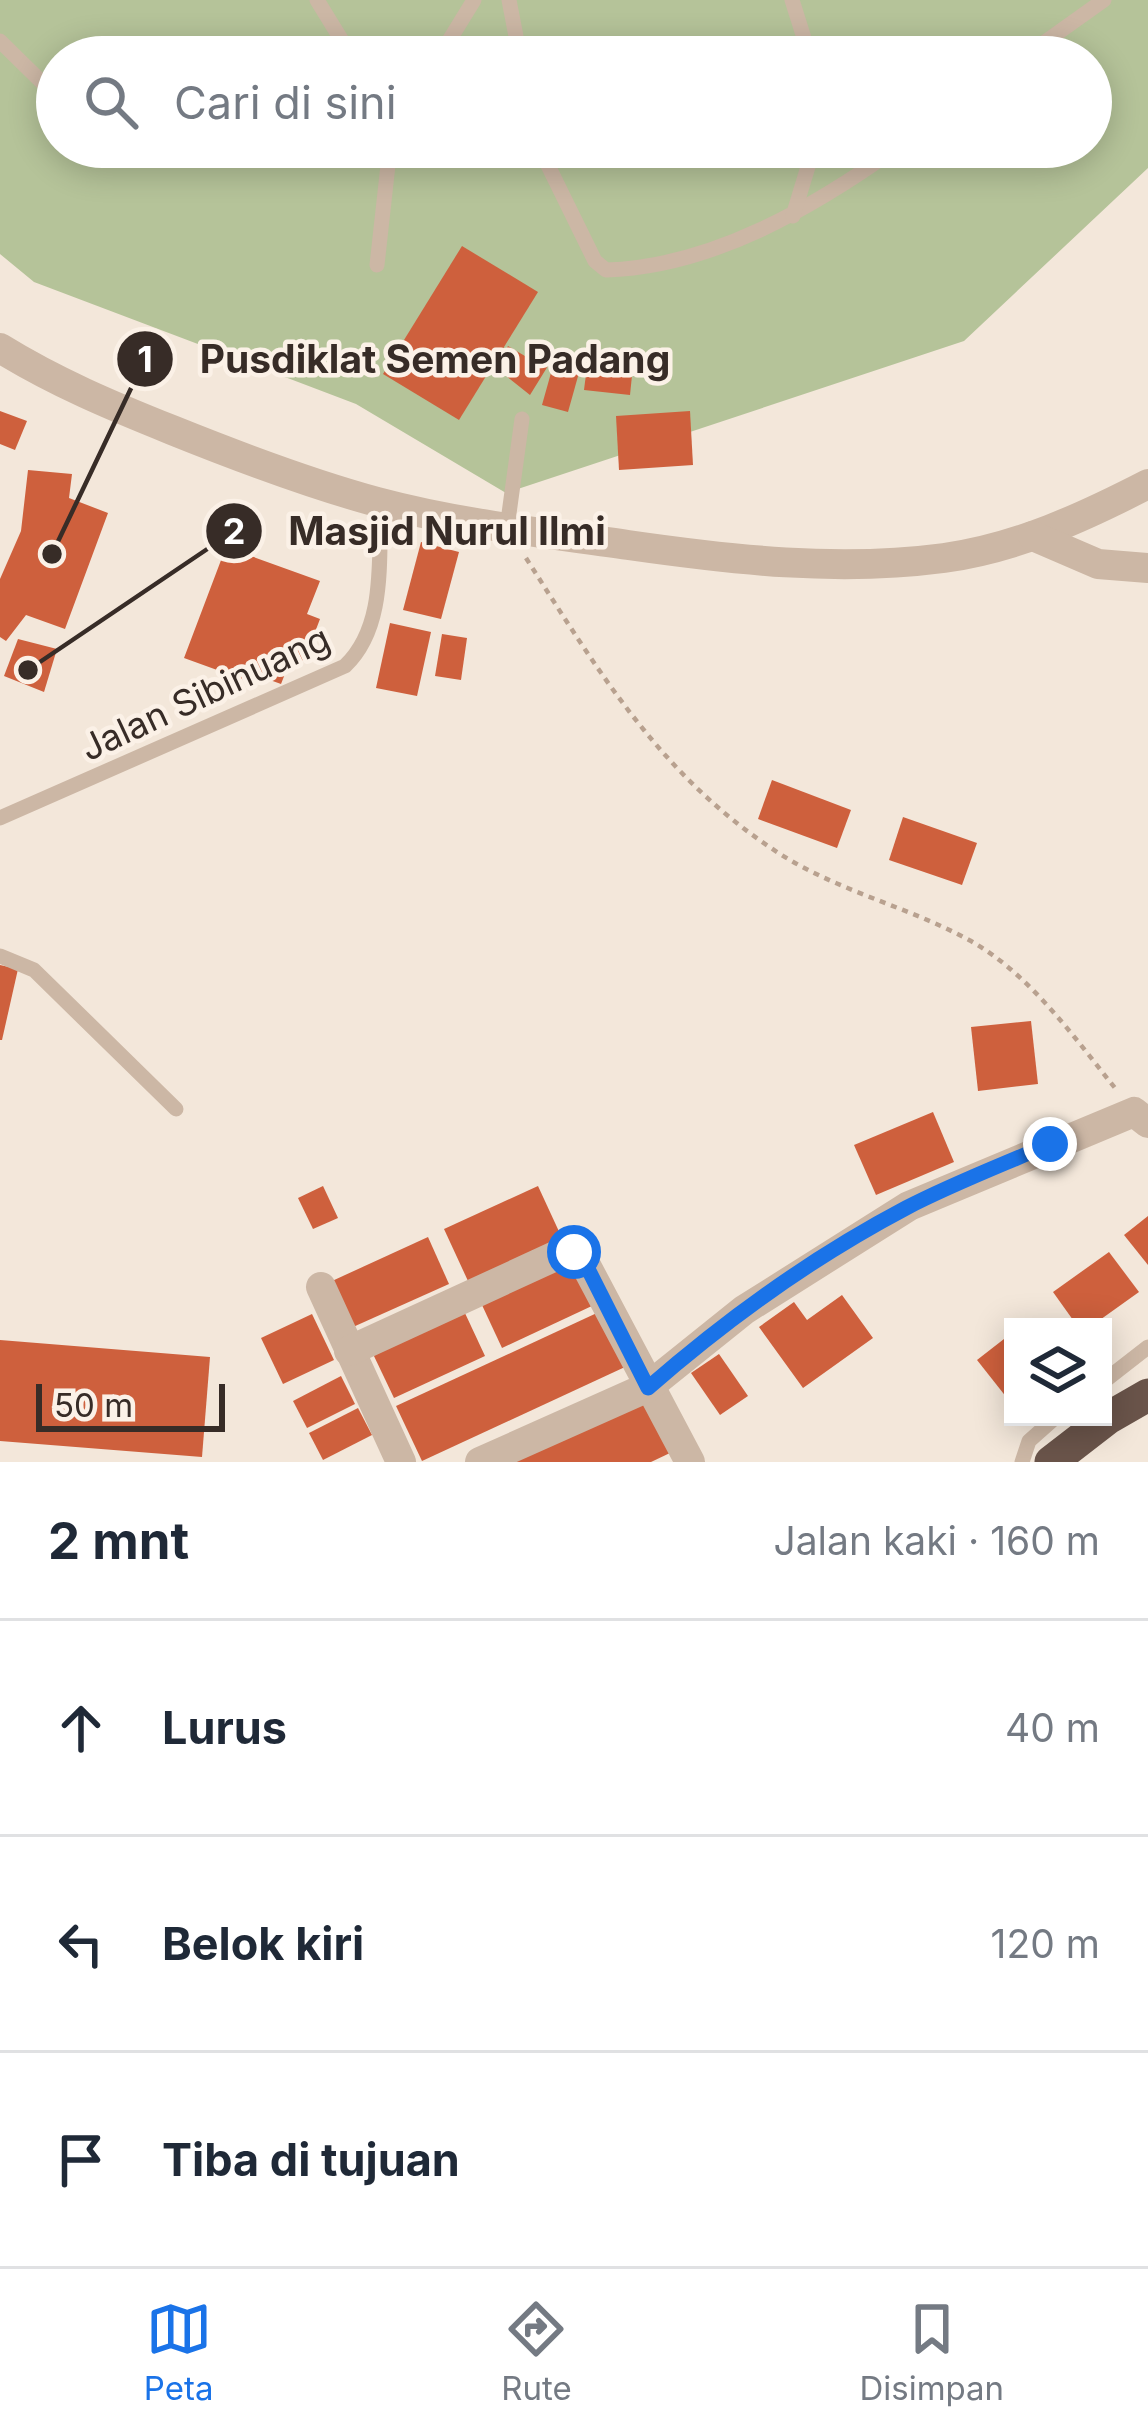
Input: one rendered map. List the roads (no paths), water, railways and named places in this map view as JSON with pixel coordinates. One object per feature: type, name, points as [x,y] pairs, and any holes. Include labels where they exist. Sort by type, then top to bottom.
[{"type":"highway","points":[[1051,1462],[1108,1418],[1148,1395]]},
{"type":"street","points":[[0,348],[79,393],[310,482],[381,503],[507,528],[783,564],[852,566],[949,557],[1034,536],[1148,484]]},
{"type":"street","points":[[1034,536],[1098,564],[1148,568]]},
{"type":"street","points":[[480,1462],[648,1388],[744,1310],[909,1207],[1050,1144],[1141,1118]]},
{"type":"street","points":[[349,1352],[562,1253],[574,1252],[583,1259],[690,1462]]},
{"type":"street","points":[[321,1288],[401,1462]]},
{"type":"lane","points":[[317,0],[339,36]]},
{"type":"lane","points":[[452,36],[474,0]]},
{"type":"lane","points":[[509,0],[516,36]]},
{"type":"lane","points":[[792,0],[803,36]]},
{"type":"lane","points":[[1053,36],[1103,0]]},
{"type":"lane","points":[[0,41],[36,76]]},
{"type":"lane","points":[[377,266],[388,168]]},
{"type":"lane","points":[[549,168],[595,261],[606,270],[705,250],[793,216],[866,168]]},
{"type":"lane","points":[[793,216],[808,168]]},
{"type":"lane","points":[[507,528],[522,419]]},
{"type":"lane","name":"Jalan Sibinuang","points":[[0,818],[345,666],[363,648],[372,625],[381,503]]},
{"type":"lane","points":[[0,956],[34,970],[62,994],[176,1109]]},
{"type":"lane","points":[[1112,1375],[1148,1347]]},
{"type":"lane","points":[[1022,1462],[1030,1441],[1047,1426]]},
{"type":"place","name":"Pusdiklat Semen Padang","points":[[52,554]]},
{"type":"place","name":"Masjid Nurul Ilmi","points":[[28,670]]}]
